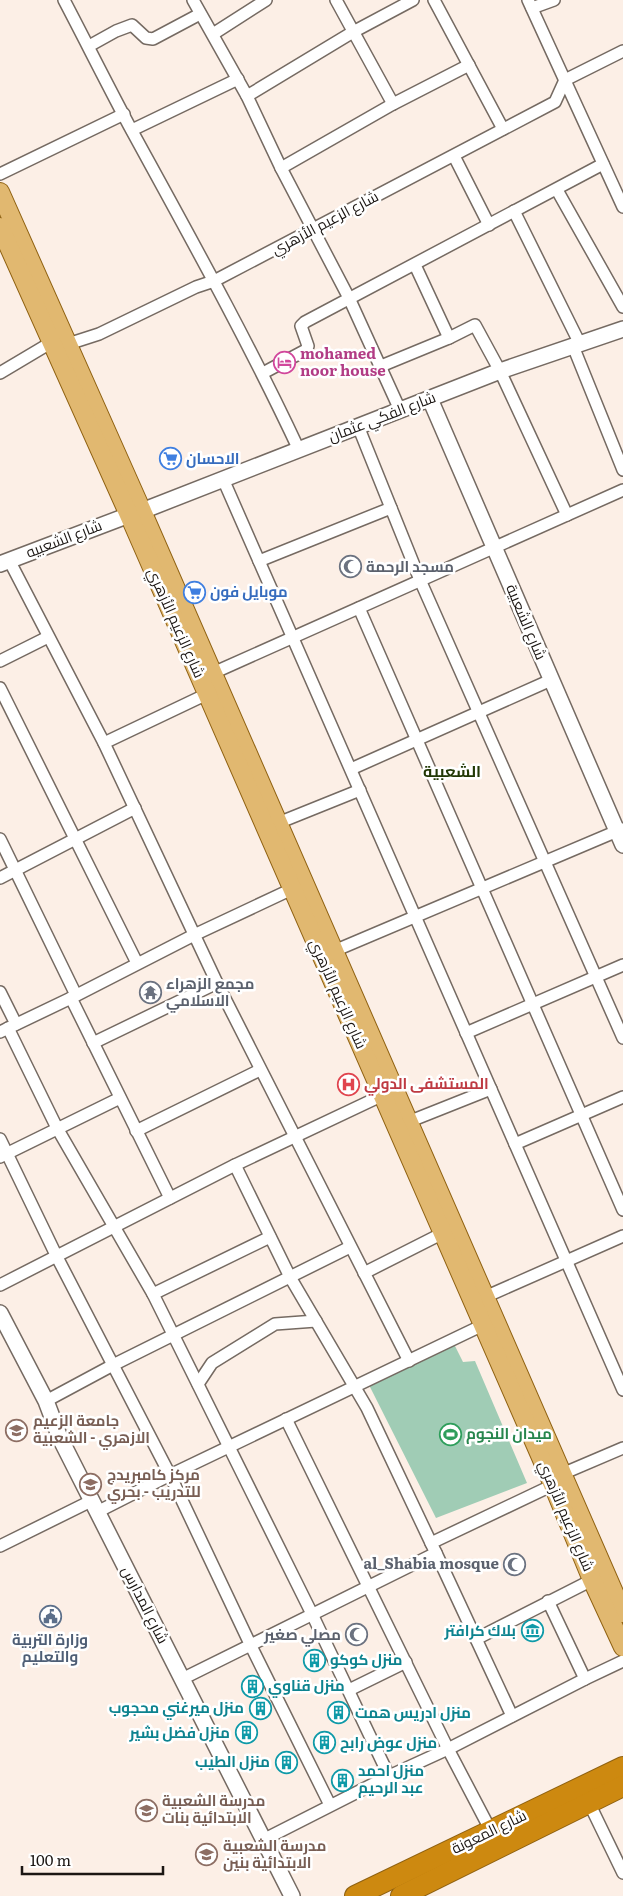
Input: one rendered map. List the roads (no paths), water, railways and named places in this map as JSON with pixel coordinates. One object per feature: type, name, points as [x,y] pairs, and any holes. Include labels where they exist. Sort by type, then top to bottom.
[{"type":"highway","name":"شارع المعونة","points":[[355,1896],[623,1767]]},
{"type":"highway","name":"شارع المعونة","points":[[401,1896],[623,1786]]},
{"type":"main road","name":"شارع الزعيم الأزهري","points":[[0,192],[60,343],[135,513],[207,694],[483,1325],[623,1613]]},
{"type":"main road","name":"شارع الزعيم الأزهري","points":[[0,227],[60,343]]},
{"type":"main road","name":"شارع الزعيم الأزهري","points":[[135,513],[213,673],[485,1297],[558,1480],[592,1580],[623,1647]]},
{"type":"street","points":[[64,0],[263,373],[299,450]]},
{"type":"street","points":[[193,0],[247,96],[281,168],[350,298],[400,410]]},
{"type":"street","points":[[213,34],[266,0]]},
{"type":"street","points":[[336,0],[392,104]]},
{"type":"street","points":[[247,96],[353,32],[413,0]]},
{"type":"street","points":[[434,0],[503,129]]},
{"type":"street","points":[[554,0],[530,4],[623,207]]},
{"type":"street","points":[[89,46],[116,31],[132,25],[146,38],[153,39],[200,14]]},
{"type":"street","points":[[565,80],[623,51]]},
{"type":"street","points":[[281,168],[392,104],[469,65]]},
{"type":"street","points":[[132,130],[238,79]]},
{"type":"street","name":"شارع الزعيم الأزهري","points":[[0,373],[60,343],[99,334],[196,287],[214,281],[313,230],[554,102],[565,80]]},
{"type":"street","points":[[0,174],[124,114]]},
{"type":"street","points":[[454,156],[489,224]]},
{"type":"street","points":[[263,373],[306,350],[308,346],[301,326],[350,298],[603,164]]},
{"type":"street","points":[[557,190],[623,307]]},
{"type":"street","points":[[514,211],[576,345],[623,470]]},
{"type":"street","points":[[415,265],[449,338]]},
{"type":"street","points":[[381,366],[449,338],[475,325],[500,371],[566,515]]},
{"type":"street","name":"شارع الفكي عثمان","points":[[135,513],[500,371],[623,329]]},
{"type":"street","name":"شارع الشعبية","points":[[430,399],[552,680],[620,830],[623,845]]},
{"type":"street","points":[[358,426],[420,580],[622,1034]]},
{"type":"street","points":[[223,479],[566,1261],[620,1377],[623,1390]]},
{"type":"street","points":[[213,673],[623,490]]},
{"type":"street","points":[[259,561],[391,508]]},
{"type":"street","name":"شارع الشعبيه","points":[[5,562],[135,513]]},
{"type":"street","points":[[5,562],[48,637],[104,743],[216,983],[409,1361]]},
{"type":"street","points":[[359,608],[623,1210]]},
{"type":"street","points":[[0,661],[48,637]]},
{"type":"street","points":[[351,769],[552,680]]},
{"type":"street","points":[[0,688],[137,963]]},
{"type":"street","points":[[104,743],[207,694]]},
{"type":"street","points":[[278,823],[360,790]]},
{"type":"street","points":[[0,878],[135,808]]},
{"type":"street","points":[[334,951],[620,830]]},
{"type":"street","points":[[0,839],[74,996],[93,1043],[170,1198]]},
{"type":"street","points":[[8,1028],[194,935],[292,889]]},
{"type":"street","points":[[466,1033],[623,965]]},
{"type":"street","points":[[93,1043],[216,983]]},
{"type":"street","points":[[0,992],[8,1028],[57,1128],[153,1294],[230,1446],[389,1776]]},
{"type":"street","points":[[136,1132],[260,1070]]},
{"type":"street","points":[[408,1122],[491,1088]]},
{"type":"street","points":[[0,1285],[235,1165],[383,1095]]},
{"type":"street","points":[[515,1144],[623,1097]]},
{"type":"street","points":[[4,1155],[120,1098]]},
{"type":"street","points":[[0,1139],[4,1155],[170,1474],[251,1646],[330,1805]]},
{"type":"street","points":[[235,1165],[290,1277],[366,1408],[512,1716]]},
{"type":"street","points":[[364,1273],[443,1233]]},
{"type":"street","points":[[485,1297],[623,1236]]},
{"type":"street","points":[[153,1294],[270,1237]]},
{"type":"street","points":[[46,1401],[113,1365],[350,1248]]},
{"type":"street","name":"شارع المدارس","points":[[0,1313],[46,1401],[60,1438],[292,1896]]},
{"type":"street","points":[[198,1384],[212,1363],[275,1324],[316,1321]]},
{"type":"street","points":[[0,1546],[170,1474],[483,1325]]},
{"type":"street","points":[[286,1419],[448,1748],[491,1831]]},
{"type":"street","points":[[182,1679],[251,1646],[369,1585],[558,1480],[623,1448]]},
{"type":"street","points":[[476,1639],[592,1580]]},
{"type":"street","points":[[548,1601],[585,1679]]},
{"type":"street","points":[[263,1840],[330,1805],[623,1661]]},
{"type":"street","points":[[349,1690],[406,1662]]},
{"type":"street","points":[[589,1803],[623,1873]]},
{"type":"place","name":"mohamed noor house","points":[[284,363]]},
{"type":"place","name":"الاحسان","points":[[170,459]]},
{"type":"place","name":"مسجد الرحمة","points":[[350,567]]},
{"type":"place","name":"موبايل فون","points":[[194,592]]},
{"type":"place","name":"مجمع الزهراء الاسلامي","points":[[150,993]]},
{"type":"place","name":"المستشفى الدولي","points":[[348,1084]]},
{"type":"place","name":"جامعة الزعيم الازهري - الشعبية","points":[[17,1430]]},
{"type":"place","name":"ميدان النجوم","points":[[450,1434]]},
{"type":"place","name":"مركز كامبريدج للتدريب - بحري","points":[[91,1484]]},
{"type":"place","name":"al_Shabia mosque","points":[[515,1564]]},
{"type":"place","name":"وزارة التربية والتعليم","points":[[50,1617]]},
{"type":"place","name":"بلاك كرافتر","points":[[532,1631]]},
{"type":"place","name":"مصلي صغير","points":[[357,1635]]},
{"type":"place","name":"منزل كوكو","points":[[314,1660]]},
{"type":"place","name":"منزل قناوي","points":[[252,1686]]},
{"type":"place","name":"منزل ميرغني محجوب","points":[[260,1708]]},
{"type":"place","name":"منزل ادريس همت","points":[[339,1713]]},
{"type":"place","name":"منزل فضل بشير","points":[[246,1733]]},
{"type":"place","name":"منزل عوض رابح","points":[[324,1743]]},
{"type":"place","name":"منزل الطيب","points":[[286,1762]]},
{"type":"place","name":"منزل احمد عبد الرحيم","points":[[342,1780]]},
{"type":"place","name":"مدرسة الشعبية الابتدائية بنات","points":[[146,1810]]},
{"type":"place","name":"مدرسة الشعبية الابتدائية بنين","points":[[207,1855]]},
{"type":"district","name":"الشعبية","points":[[452,771]]}]
